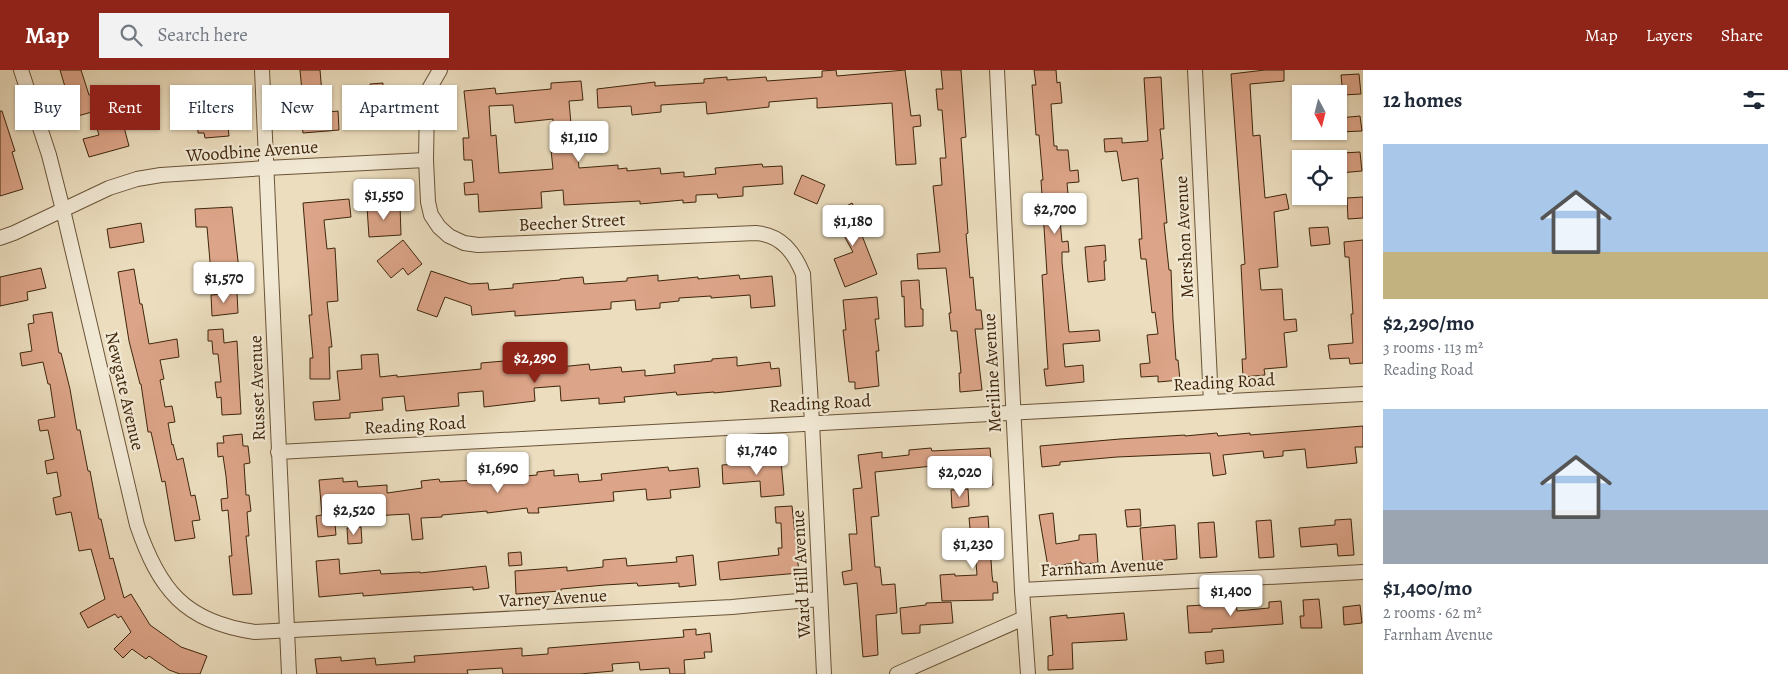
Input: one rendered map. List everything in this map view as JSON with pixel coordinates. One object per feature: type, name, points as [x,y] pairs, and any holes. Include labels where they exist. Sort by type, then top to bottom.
[{"type":"street","name":"Newgate Avenue","points":[[21,70],[49,155],[137,525],[145,550],[166,587],[183,604],[199,615],[233,629],[254,632],[287,630]]},
{"type":"street","name":"Russet Avenue","points":[[262,70],[289,674]]},
{"type":"street","points":[[426,160],[429,88],[440,70]]},
{"type":"street","name":"Meriline Avenue","points":[[997,70],[1022,590],[1028,674]]},
{"type":"street","name":"Mershon Avenue","points":[[1195,70],[1211,402]]},
{"type":"street","name":"Woodbine Avenue","points":[[0,238],[109,188],[137,179],[161,175],[266,168],[426,160]]},
{"type":"street","name":"Beecher Street","points":[[426,160],[428,202],[432,215],[439,227],[449,236],[464,243],[478,245],[756,233],[773,237],[780,241]]},
{"type":"street","name":"Ward Hill Avenue","points":[[780,241],[790,249],[797,260],[802,274],[812,422],[824,674]]},
{"type":"street","name":"Reading Road","points":[[278,452],[1363,394]]},
{"type":"street","name":"Farnham Avenue","points":[[1022,590],[1363,572]]},
{"type":"street","name":"Varney Avenue","points":[[287,630],[722,608],[820,600]]},
{"type":"street","points":[[897,674],[1024,618]]},
{"type":"building","points":[[60,70],[81,70],[90,95],[90,113],[80,115],[80,85],[64,85]]},
{"type":"building","points":[[300,70],[320,70],[321,85],[301,85]]},
{"type":"building","points":[[836,70],[837,76],[905,70],[911,116],[920,115],[921,126],[913,127],[916,164],[896,165],[892,103],[817,108],[817,98],[769,102],[769,107],[707,114],[706,102],[661,105],[661,112],[632,115],[631,106],[598,108],[597,89],[655,82],[655,86],[704,83],[704,79],[727,77],[727,80],[766,77],[767,81],[822,77],[822,71]]},
{"type":"building","points":[[941,70],[961,70],[966,137],[961,138],[968,233],[966,234],[970,278],[973,277],[976,310],[981,310],[983,329],[975,329],[982,390],[960,392],[959,373],[961,373],[957,331],[951,331],[946,268],[918,269],[917,254],[940,252],[933,186],[942,185],[940,158],[946,158],[942,110],[938,110],[936,89],[943,89]]},
{"type":"building","points":[[1034,70],[1056,70],[1057,83],[1060,82],[1062,103],[1051,104],[1054,146],[1057,146],[1057,150],[1068,150],[1070,171],[1078,170],[1079,182],[1067,183],[1068,194],[1059,194],[1060,198],[1058,198],[1062,242],[1068,241],[1069,252],[1062,252],[1062,262],[1069,332],[1099,330],[1100,341],[1063,344],[1065,367],[1083,365],[1084,382],[1046,386],[1044,369],[1048,369],[1042,275],[1047,274],[1041,180],[1043,180],[1039,135],[1036,135],[1032,85],[1036,85]]},
{"type":"building","points":[[1284,70],[1284,81],[1250,84],[1253,136],[1260,135],[1265,198],[1286,194],[1289,209],[1274,212],[1278,267],[1259,269],[1261,290],[1282,289],[1284,320],[1296,319],[1297,331],[1284,333],[1287,367],[1264,369],[1265,375],[1243,377],[1242,359],[1246,359],[1241,265],[1245,264],[1231,74]]},
{"type":"building","points":[[1359,74],[1361,94],[1348,95],[1348,85],[1342,85],[1341,75]]},
{"type":"building","points":[[1161,77],[1164,129],[1160,129],[1163,159],[1161,159],[1167,223],[1164,223],[1169,270],[1171,270],[1176,360],[1178,360],[1180,380],[1158,382],[1158,376],[1141,377],[1140,364],[1150,363],[1147,335],[1158,334],[1155,312],[1152,313],[1146,259],[1141,259],[1139,239],[1142,239],[1138,178],[1122,181],[1117,151],[1105,152],[1104,139],[1122,138],[1122,143],[1148,141],[1144,78]]},
{"type":"building","points":[[581,81],[583,100],[569,101],[571,124],[553,125],[553,119],[515,123],[513,105],[489,106],[491,136],[496,135],[499,173],[553,169],[551,150],[577,147],[579,168],[618,165],[618,169],[627,168],[627,171],[660,168],[661,174],[684,172],[684,177],[716,174],[715,168],[762,164],[763,167],[782,166],[783,184],[743,187],[743,196],[718,198],[717,194],[696,195],[696,202],[683,203],[683,200],[640,204],[640,201],[564,205],[563,190],[541,192],[542,208],[479,212],[478,194],[465,195],[464,183],[474,182],[472,160],[464,160],[463,138],[469,138],[464,91],[495,88],[496,94],[551,89],[551,83]]},
{"type":"building","points":[[383,83],[383,85],[370,85]]},
{"type":"building","points":[[0,111],[2,111],[15,151],[12,152],[23,189],[0,196]]},
{"type":"building","points":[[338,111],[339,130],[303,133],[303,130],[332,130],[332,112]]},
{"type":"building","points":[[1360,116],[1362,131],[1348,132],[1348,117]]},
{"type":"building","points":[[97,130],[125,130],[129,146],[89,157],[83,139],[99,135]]},
{"type":"building","points":[[198,130],[228,130],[229,136],[205,138],[204,133],[198,133]]},
{"type":"building","points":[[1360,152],[1362,171],[1347,172],[1347,153]]},
{"type":"building","points":[[802,175],[825,185],[817,204],[794,194]]},
{"type":"building","points":[[1363,197],[1363,218],[1348,219],[1347,198]]},
{"type":"building","points":[[349,199],[351,217],[324,220],[327,249],[335,248],[338,301],[327,302],[332,347],[329,347],[330,379],[310,379],[310,358],[313,358],[309,315],[312,315],[303,203]]},
{"type":"building","points":[[852,203],[867,230],[861,233],[877,274],[845,287],[834,259],[853,252],[831,212],[841,206],[843,208]]},
{"type":"building","points":[[400,205],[401,235],[369,237],[367,207]]},
{"type":"building","points":[[232,207],[239,270],[211,273],[207,227],[196,227],[195,209]]},
{"type":"building","points":[[141,223],[144,242],[110,248],[107,229]]},
{"type":"building","points":[[1328,227],[1330,244],[1311,246],[1309,228]]},
{"type":"building","points":[[403,240],[422,264],[408,275],[403,268],[391,278],[377,261]]},
{"type":"building","points":[[1363,240],[1363,363],[1350,364],[1349,358],[1330,359],[1328,345],[1353,343],[1349,257],[1345,257],[1344,242]]},
{"type":"building","points":[[1105,245],[1105,280],[1088,282],[1085,247]]},
{"type":"building","points":[[41,268],[46,288],[27,292],[28,300],[0,306],[0,277]]},
{"type":"building","points":[[134,269],[149,344],[177,339],[179,357],[160,360],[164,379],[160,380],[165,407],[172,406],[175,422],[168,423],[172,445],[177,460],[183,458],[191,496],[195,495],[200,520],[192,521],[195,538],[175,541],[165,481],[162,482],[151,432],[148,432],[141,384],[129,341],[118,272]]},
{"type":"building","points":[[431,271],[470,284],[488,283],[489,290],[513,288],[513,284],[583,277],[584,284],[627,281],[627,278],[658,275],[658,281],[739,275],[740,279],[772,276],[775,306],[751,308],[750,295],[711,298],[711,296],[679,298],[679,301],[660,303],[660,308],[636,310],[635,300],[611,302],[611,309],[515,316],[515,311],[472,315],[471,306],[445,297],[437,317],[417,310]]},
{"type":"building","points":[[919,280],[923,326],[905,327],[904,296],[902,297],[901,281]]},
{"type":"building","points":[[237,293],[238,313],[212,316],[211,295]]},
{"type":"building","points":[[877,297],[879,319],[875,319],[879,351],[876,351],[879,386],[855,389],[855,382],[849,382],[843,330],[846,330],[843,300]]},
{"type":"building","points":[[52,312],[59,353],[61,353],[70,389],[77,430],[80,430],[88,471],[90,471],[99,519],[101,519],[110,559],[113,558],[124,598],[131,594],[150,625],[181,647],[207,656],[200,674],[180,674],[169,670],[149,656],[146,659],[132,649],[123,658],[114,649],[131,632],[121,616],[118,618],[115,614],[88,628],[80,613],[105,599],[91,549],[79,551],[71,512],[56,515],[53,498],[61,496],[57,472],[47,474],[45,461],[54,459],[48,430],[40,431],[38,420],[55,417],[50,384],[48,384],[43,362],[22,366],[20,353],[32,351],[28,324],[34,323],[33,315]]},
{"type":"building","points":[[223,329],[224,343],[237,341],[241,414],[222,415],[221,397],[217,398],[215,382],[221,382],[218,354],[213,354],[212,341],[208,341],[208,330]]},
{"type":"building","points":[[378,354],[380,377],[481,369],[481,363],[504,361],[504,368],[532,366],[531,361],[550,360],[550,368],[589,364],[590,370],[621,367],[622,372],[645,370],[645,376],[675,373],[674,365],[737,357],[737,366],[770,362],[771,369],[779,368],[781,386],[714,393],[677,395],[676,392],[624,397],[625,402],[599,404],[599,398],[561,401],[560,386],[534,388],[535,401],[484,407],[483,391],[458,393],[459,406],[406,411],[404,396],[382,398],[383,410],[350,413],[350,418],[315,420],[313,402],[340,400],[337,371],[362,369],[361,355]]},
{"type":"building","points":[[1363,426],[1363,447],[1355,447],[1357,463],[1307,468],[1305,449],[1283,451],[1283,456],[1264,458],[1263,451],[1223,455],[1226,474],[1213,476],[1210,453],[1117,457],[1060,462],[1060,465],[1042,467],[1040,446],[1120,439],[1217,433],[1218,436],[1250,433],[1250,435]]},
{"type":"building","points":[[242,434],[243,446],[248,446],[250,463],[244,464],[246,495],[249,495],[251,511],[247,512],[249,536],[246,536],[252,594],[233,595],[229,556],[232,556],[228,510],[222,511],[221,499],[228,498],[226,476],[223,456],[218,457],[217,443],[224,443],[223,436]]},
{"type":"building","points":[[931,448],[932,451],[990,448],[993,485],[976,486],[974,465],[942,468],[942,465],[875,472],[879,516],[871,517],[875,567],[880,567],[882,585],[895,584],[897,613],[876,615],[878,655],[863,657],[857,583],[844,585],[842,572],[852,570],[849,534],[857,534],[853,489],[862,488],[858,455],[882,452],[882,458],[909,455],[909,450]]},
{"type":"building","points":[[781,461],[784,495],[761,497],[760,481],[723,484],[722,465]]},
{"type":"building","points":[[668,467],[669,471],[698,468],[700,487],[670,490],[671,498],[647,500],[646,489],[613,492],[614,501],[538,508],[539,513],[528,513],[527,508],[421,518],[423,539],[412,540],[409,514],[371,516],[370,498],[333,501],[336,535],[318,537],[316,516],[322,515],[319,480],[343,478],[343,482],[357,481],[358,487],[387,485],[387,493],[422,488],[421,481],[439,479],[440,482],[476,480],[537,475],[537,472],[554,470],[554,476],[578,474],[579,482],[602,480],[601,474]]},
{"type":"building","points":[[968,489],[969,506],[952,508],[951,490]]},
{"type":"building","points":[[792,506],[799,573],[720,580],[718,562],[779,555],[778,548],[782,548],[781,523],[776,523],[775,507]]},
{"type":"building","points":[[1140,509],[1141,526],[1127,527],[1125,510]]},
{"type":"building","points":[[1053,513],[1056,544],[1079,540],[1079,535],[1096,534],[1098,563],[1081,564],[1081,562],[1048,567],[1039,515]]},
{"type":"building","points":[[988,516],[992,575],[993,582],[997,582],[998,593],[993,593],[993,600],[942,601],[940,575],[977,575],[974,538],[971,539],[969,518]]},
{"type":"building","points":[[1351,519],[1354,555],[1338,556],[1337,544],[1301,547],[1299,528],[1335,525],[1335,520]]},
{"type":"building","points":[[1271,520],[1274,557],[1259,558],[1256,521]]},
{"type":"building","points":[[1214,522],[1217,557],[1200,558],[1198,523]]},
{"type":"building","points":[[1175,525],[1177,559],[1143,562],[1140,528]]},
{"type":"building","points":[[361,527],[362,543],[348,544],[347,528]]},
{"type":"building","points":[[521,552],[522,565],[509,566],[508,553]]},
{"type":"building","points":[[693,555],[696,585],[679,587],[679,583],[638,586],[637,583],[516,594],[515,571],[567,567],[567,571],[603,567],[603,560],[626,558],[627,566],[677,562],[676,557]]},
{"type":"building","points":[[339,559],[340,574],[380,570],[381,574],[420,573],[486,566],[489,588],[473,590],[473,587],[363,596],[363,593],[319,597],[316,561]]},
{"type":"building","points":[[1319,599],[1322,628],[1301,628],[1300,616],[1304,616],[1303,600]]},
{"type":"building","points":[[1281,601],[1283,624],[1212,629],[1212,632],[1189,633],[1187,606],[1236,603],[1237,611],[1269,608],[1269,602]]},
{"type":"building","points":[[951,602],[953,623],[920,625],[920,633],[902,634],[900,608],[926,605],[926,603]]},
{"type":"building","points":[[1360,605],[1362,623],[1344,625],[1343,607]]},
{"type":"building","points":[[1124,613],[1127,640],[1072,643],[1073,669],[1048,670],[1048,656],[1053,655],[1050,617],[1067,615],[1067,618]]},
{"type":"building","points":[[696,629],[696,635],[710,633],[712,652],[704,652],[705,658],[684,660],[685,674],[670,674],[669,668],[640,670],[639,662],[612,664],[613,671],[580,674],[503,674],[502,668],[467,670],[468,674],[317,674],[315,659],[341,657],[341,661],[375,658],[376,665],[415,662],[414,656],[522,648],[522,656],[548,654],[548,648],[684,637],[683,630]]},
{"type":"building","points":[[1223,650],[1224,662],[1206,664],[1205,652]]}]
